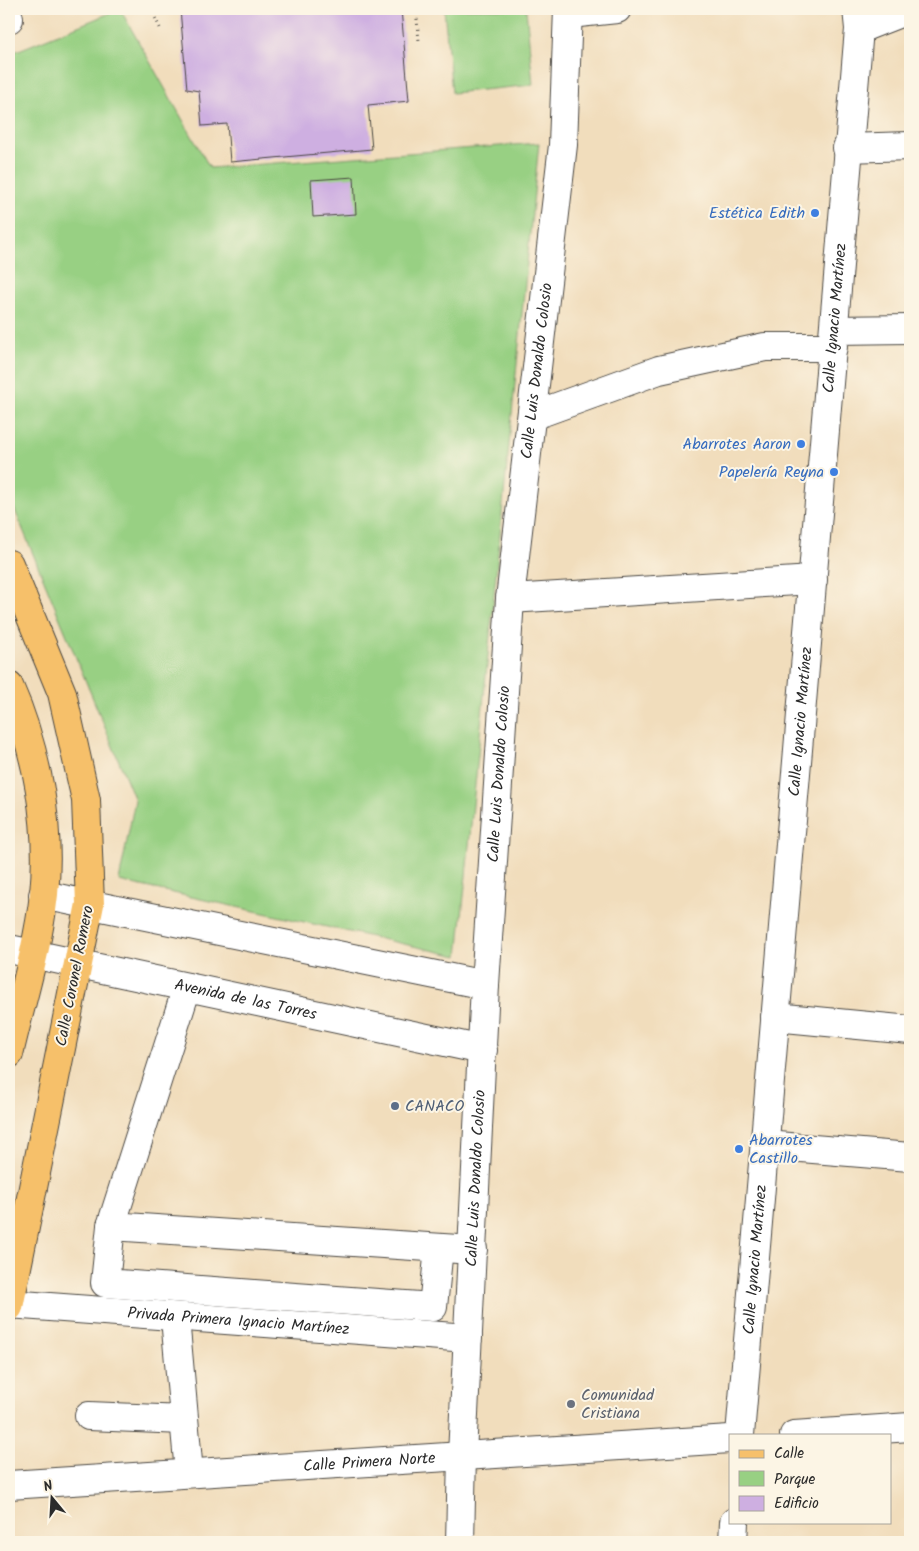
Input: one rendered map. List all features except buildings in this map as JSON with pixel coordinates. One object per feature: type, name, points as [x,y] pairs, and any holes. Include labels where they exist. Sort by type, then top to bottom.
[{"type":"main road","name":"Calle Coronel Romero","points":[[9,564],[62,693],[86,800],[90,904],[9,1306]]},
{"type":"main road","points":[[9,686],[19,709],[44,805],[46,855],[44,895],[20,952],[9,1054]]},
{"type":"street","points":[[569,12],[617,9]]},
{"type":"street","points":[[858,19],[910,9]]},
{"type":"street","name":"Calle Luis Donaldo Colosio","points":[[460,1542],[462,1455],[485,985],[510,599],[563,145],[569,12]]},
{"type":"street","name":"Calle Ignacio Martínez","points":[[740,1434],[814,580],[858,19]]},
{"type":"street","points":[[847,148],[910,146]]},
{"type":"street","points":[[532,416],[659,370],[765,347],[910,329]]},
{"type":"street","points":[[510,599],[814,580]]},
{"type":"street","points":[[44,895],[485,985]]},
{"type":"street","name":"Avenida de las Torres","points":[[20,952],[483,1050]]},
{"type":"street","points":[[187,987],[111,1226],[105,1283],[433,1307],[438,1248]]},
{"type":"street","points":[[775,1017],[910,1030]]},
{"type":"street","points":[[765,1145],[910,1157]]},
{"type":"street","points":[[111,1226],[473,1250]]},
{"type":"street","name":"Privada Primera Ignacio Martínez","points":[[9,1306],[468,1338]]},
{"type":"street","points":[[176,1329],[189,1473]]},
{"type":"street","points":[[89,1416],[183,1420]]},
{"type":"street","points":[[808,1434],[910,1427]]},
{"type":"street","name":"Calle Primera Norte","points":[[9,1485],[729,1439]]},
{"type":"street","points":[[733,1542],[734,1524]]},
{"type":"path","points":[[151,9],[161,30]]},
{"type":"path","points":[[416,9],[419,41]]},
{"type":"green space","points":[[120,9],[210,168],[539,143],[458,956],[119,881],[135,800],[9,496],[9,54]]},
{"type":"green space","points":[[444,9],[526,9],[533,85],[452,93]]},
{"type":"place","name":"Estética Edith","points":[[815,213]]},
{"type":"place","name":"Abarrotes Aaron","points":[[801,444]]},
{"type":"place","name":"Papelería Reyna","points":[[834,472]]},
{"type":"place","name":"CANACO","points":[[395,1106]]},
{"type":"place","name":"Abarrotes Castillo","points":[[739,1149]]},
{"type":"place","name":"Comunidad Cristiana","points":[[571,1404]]}]
